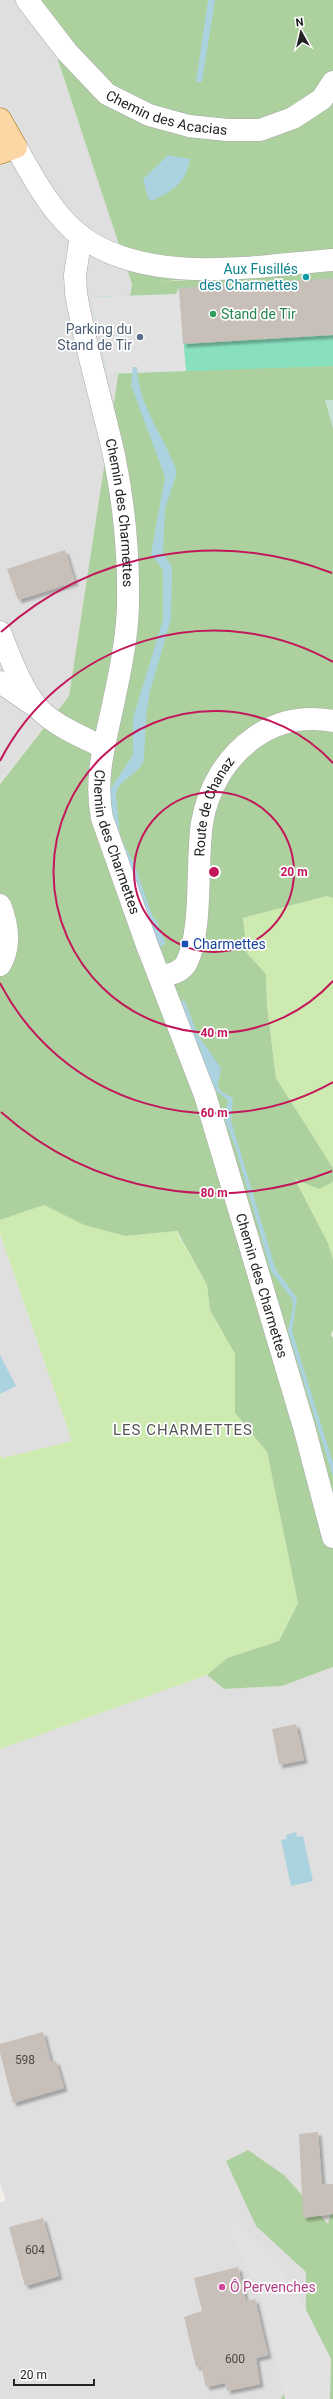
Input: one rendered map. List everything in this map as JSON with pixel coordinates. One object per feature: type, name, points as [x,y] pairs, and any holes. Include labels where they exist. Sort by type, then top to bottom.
[{"type":"main road","points":[[0,119],[8,150]]},
{"type":"street","name":"Chemin des Acacias","points":[[27,0],[66,52],[107,94],[156,117],[189,126],[227,130],[260,130],[293,118],[322,99],[333,82]]},
{"type":"street","points":[[8,150],[51,205],[81,236],[110,251],[144,263],[170,268],[213,269],[333,260]]},
{"type":"street","name":"Chemin des Charmettes","points":[[81,236],[75,275],[76,293],[114,456],[126,546],[128,605],[125,646],[98,772],[98,798],[102,818],[168,974],[297,1405],[333,1537]]},
{"type":"street","points":[[0,632],[15,671],[39,710]]},
{"type":"street","points":[[0,682],[69,730],[103,748]]},
{"type":"street","name":"Route de Chanaz","points":[[168,974],[187,963],[194,937],[202,822],[212,788],[228,761],[247,742],[264,730],[285,722],[307,718],[333,721]]},
{"type":"street","points":[[0,905],[8,932],[6,954],[0,965]]},
{"type":"shaded area","points":[[0,0],[38,0],[132,284],[69,696],[0,783]]},
{"type":"shaded area","name":"Parking du Stand de Tir","points":[[179,288],[186,371],[107,374],[91,297],[176,294]]},
{"type":"shaded area","points":[[0,1234],[72,1441],[3,1458],[0,1455]]},
{"type":"shaded area","points":[[333,1667],[333,2399],[0,2399],[0,2203],[6,2200],[0,2183],[0,1749],[207,1675],[224,1689],[282,1686]]},
{"type":"shaded area","points":[[236,2223],[280,2267],[298,2294],[331,2359],[330,2399],[285,2399],[261,2297],[228,2230]]},
{"type":"green space","points":[[38,0],[333,0],[333,265],[158,282],[333,270],[333,898],[327,896],[243,918],[247,953],[266,974],[267,1006],[276,1078],[333,1168],[333,1182],[319,1189],[295,1179],[328,1243],[333,1259],[333,1330],[331,1335],[333,1338],[333,1667],[282,1686],[224,1689],[207,1675],[227,1658],[279,1641],[298,1603],[267,1452],[235,1413],[235,1354],[210,1310],[207,1285],[177,1231],[125,1236],[84,1225],[44,1205],[0,1220],[0,784],[69,696],[132,284]]},
{"type":"green space","name":"Stand de Tir","points":[[333,278],[333,366],[107,374],[91,297],[176,294],[179,288]]},
{"type":"green space","points":[[325,400],[333,400],[333,429]]},
{"type":"green space","points":[[327,896],[333,898],[333,1168],[276,1078],[267,1006],[266,974],[247,953],[243,918]]},
{"type":"green space","points":[[295,1178],[319,1188],[333,1182],[333,1259],[328,1243]]},
{"type":"green space","points":[[44,1205],[84,1225],[125,1236],[176,1231],[207,1285],[210,1310],[235,1354],[235,1413],[267,1452],[298,1603],[279,1641],[227,1658],[207,1675],[0,1749],[0,1455],[3,1458],[72,1441],[0,1234],[0,1220]]},
{"type":"green space","points":[[248,2150],[284,2175],[328,2224],[333,2207],[333,2399],[281,2399],[306,2353],[306,2272],[256,2226],[226,2161]]},
{"type":"water","points":[[208,0],[215,0],[202,82],[196,82]]},
{"type":"water","points":[[168,155],[190,159],[188,167],[182,180],[177,186],[151,201],[148,198],[143,179]]},
{"type":"water","points":[[133,367],[137,367],[142,395],[177,472],[165,509],[163,553],[172,567],[171,619],[150,691],[146,716],[144,759],[139,769],[121,784],[116,794],[120,837],[134,863],[157,929],[153,931],[134,876],[117,838],[108,793],[133,755],[133,718],[163,620],[163,570],[151,554],[165,477],[131,385]]},
{"type":"water","points":[[184,999],[198,1035],[221,1068],[218,1086],[222,1091],[233,1098],[231,1121],[276,1270],[297,1298],[292,1331],[333,1463],[333,1477],[288,1331],[293,1307],[292,1299],[271,1271],[235,1146],[225,1121],[228,1100],[213,1089],[201,1059],[201,1049],[192,1038],[179,1007]]},
{"type":"water","points":[[0,1355],[16,1386],[0,1394]]},
{"type":"water","points":[[296,1832],[297,1837],[303,1836],[313,1881],[291,1886],[281,1840],[287,1839],[286,1835]]},
{"type":"building","points":[[333,278],[333,335],[183,344],[179,288]]},
{"type":"building","points":[[65,550],[75,582],[18,600],[7,569]]},
{"type":"building","points":[[296,1724],[304,1760],[279,1765],[272,1729]]},
{"type":"building","points":[[43,2032],[51,2062],[56,2061],[64,2088],[13,2103],[0,2053],[0,2044]]},
{"type":"building","points":[[318,2132],[322,2184],[333,2184],[333,2214],[303,2218],[299,2134]]},
{"type":"building","points":[[43,2218],[59,2276],[25,2286],[9,2227]]},
{"type":"building","points":[[238,2267],[246,2301],[255,2299],[268,2355],[256,2358],[260,2384],[227,2391],[225,2383],[206,2387],[201,2366],[196,2367],[184,2317],[202,2311],[194,2278]]},
{"type":"waterway","points":[[152,921],[161,942]]},
{"type":"place","name":"Aux Fusillés des Charmettes","points":[[306,277]]},
{"type":"place","name":"Stand de Tir","points":[[213,314]]},
{"type":"place","name":"Parking du Stand de Tir","points":[[140,337]]},
{"type":"place","name":"Charmettes","points":[[185,944]]},
{"type":"place","name":"Ô Pervenches","points":[[222,2287]]},
{"type":"district","name":"LES CHARMETTES","points":[[183,1430]]}]
